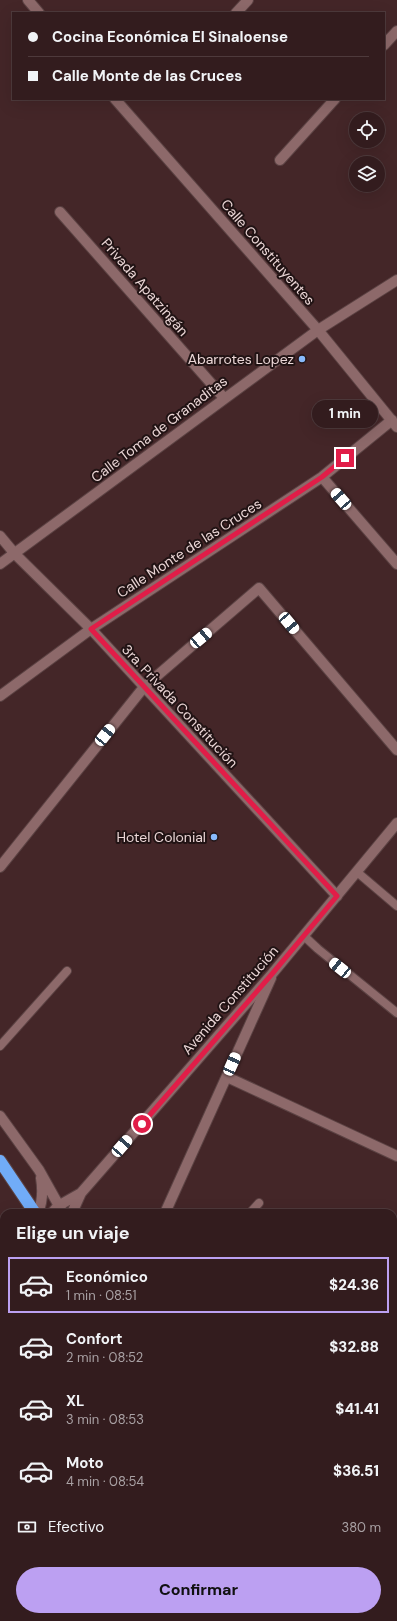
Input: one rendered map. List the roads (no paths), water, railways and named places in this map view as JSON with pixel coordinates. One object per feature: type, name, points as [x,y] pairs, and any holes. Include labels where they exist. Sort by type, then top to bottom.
[{"type":"highway","points":[[0,1161],[32,1209]]},
{"type":"street","points":[[28,0],[38,12]]},
{"type":"street","points":[[237,12],[248,0]]},
{"type":"street","points":[[385,45],[397,31]]},
{"type":"street","name":"Calle Constituyentes","points":[[116,100],[318,330],[394,423]]},
{"type":"street","points":[[280,160],[335,100]]},
{"type":"street","name":"Privada Apatzingán","points":[[60,212],[224,398]]},
{"type":"street","name":"Calle Toma de Granaditas","points":[[0,564],[318,330],[397,280]]},
{"type":"street","name":"Calle Monte de las Cruces","points":[[0,696],[91,629],[322,477],[394,423]]},
{"type":"street","points":[[322,477],[397,564]]},
{"type":"street","name":"3ra. Privada Constitución","points":[[0,536],[15,554],[91,629],[337,896]]},
{"type":"street","points":[[0,867],[144,687],[259,588],[397,750]]},
{"type":"street","name":"Avenida Constitución","points":[[60,1209],[81,1192],[272,974],[397,823]]},
{"type":"street","points":[[167,1209],[272,974]]},
{"type":"street","points":[[227,1077],[397,1156]]},
{"type":"street","points":[[0,1116],[39,1170],[57,1209]]},
{"type":"street","points":[[39,1170],[42,1188],[42,1205],[40,1209]]},
{"type":"street","name":"Avenida Constitución","points":[[74,1209],[81,1192]]},
{"type":"lane","points":[[357,872],[397,906]]},
{"type":"lane","points":[[304,936],[397,1013]]},
{"type":"lane","points":[[0,1046],[67,972]]},
{"type":"lane","points":[[254,1209],[259,1203]]},
{"type":"place","name":"Abarrotes Lopez","points":[[302,359]]},
{"type":"place","name":"Hotel Colonial","points":[[214,837]]}]
